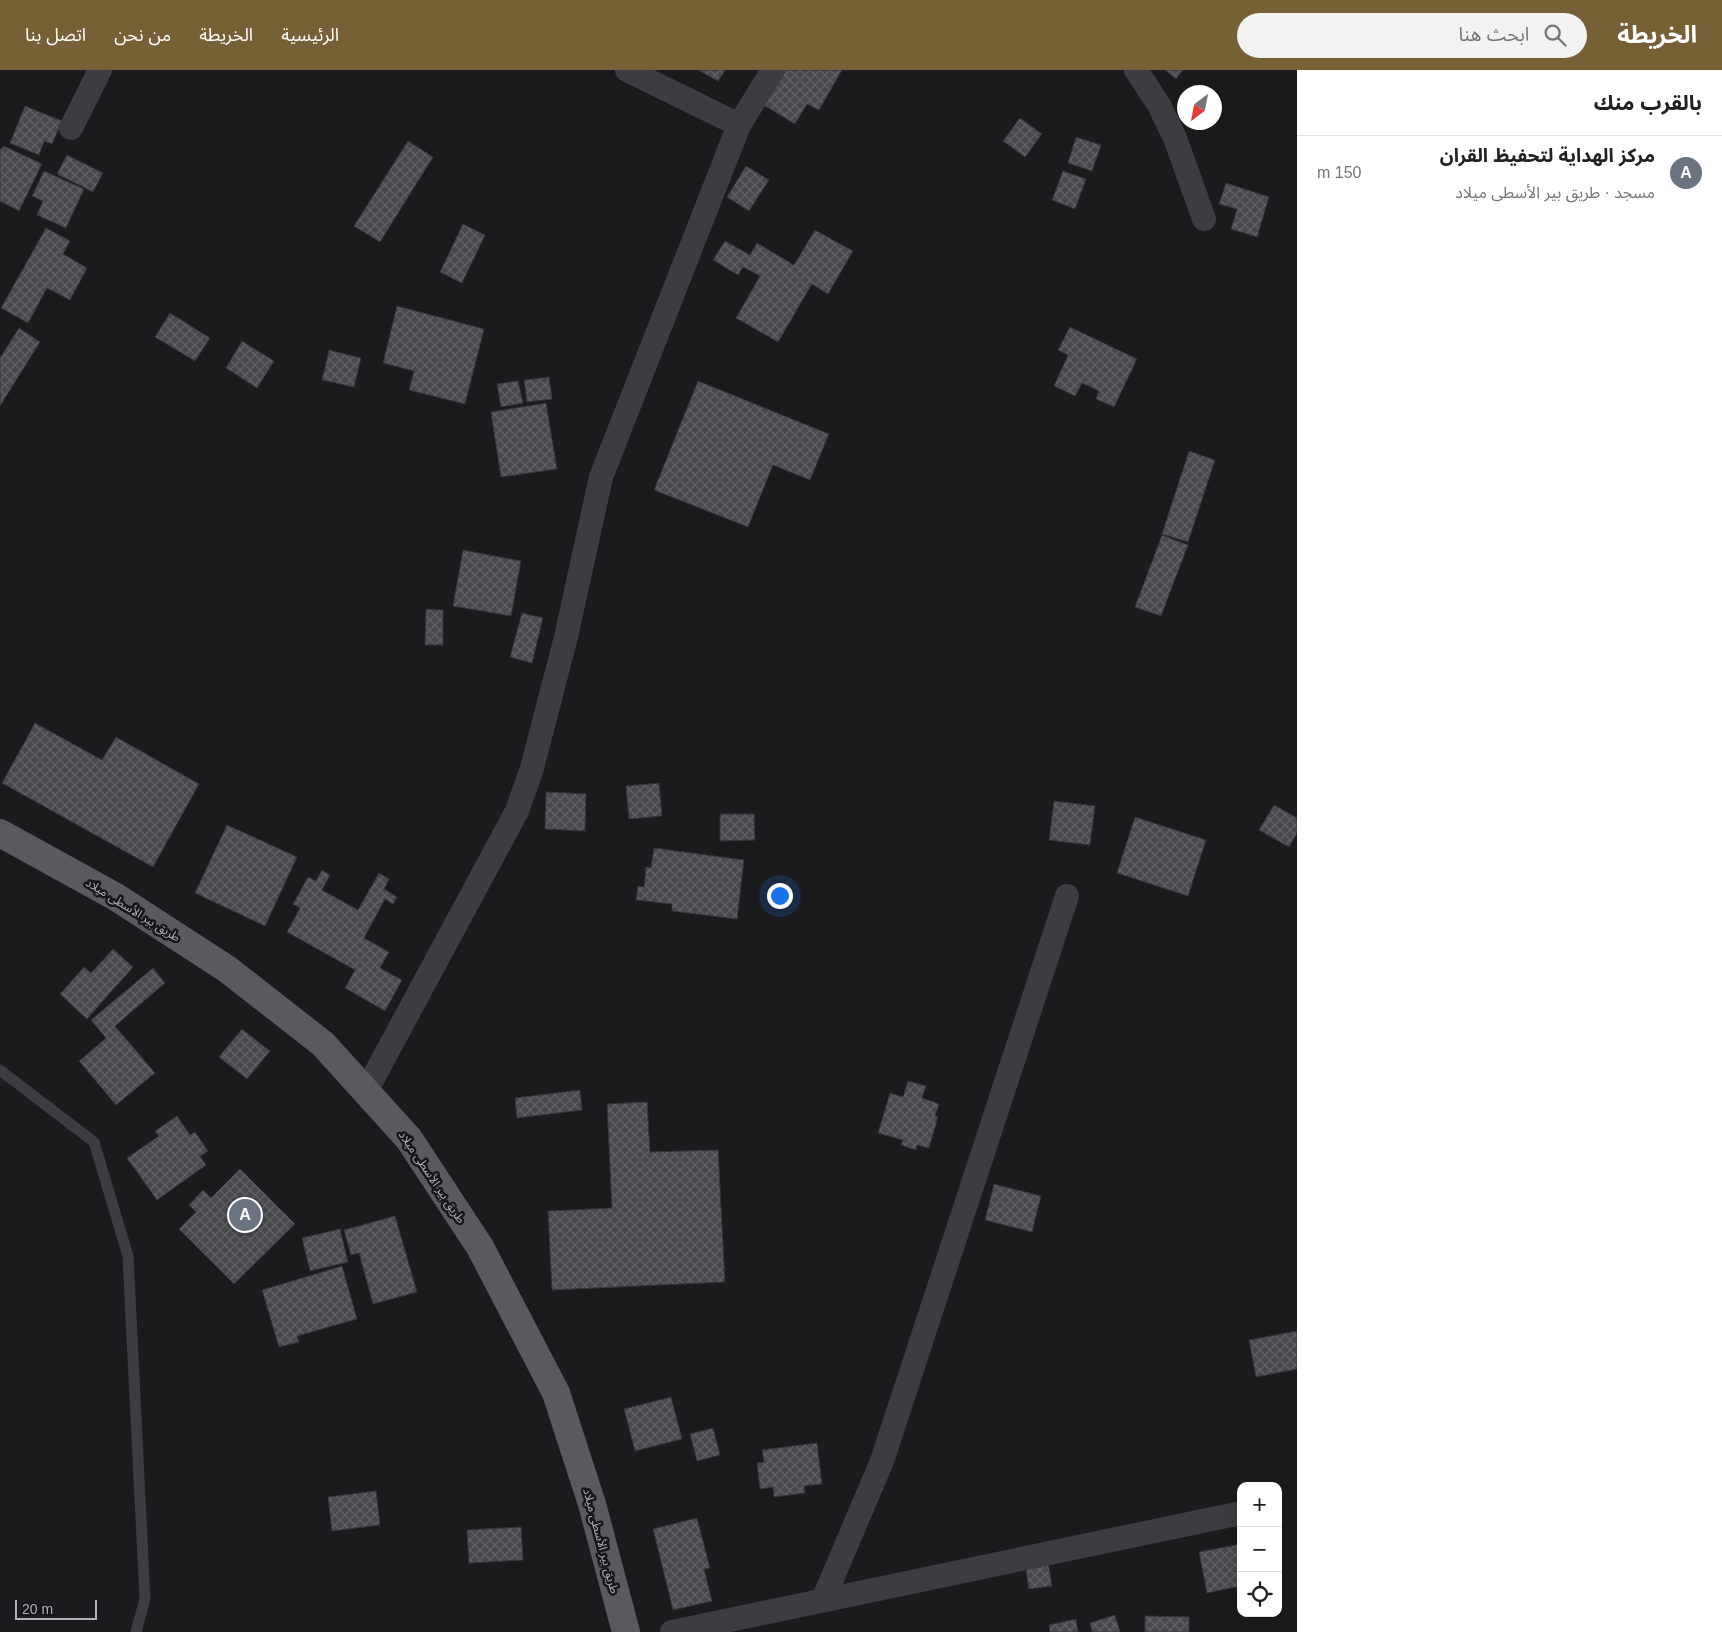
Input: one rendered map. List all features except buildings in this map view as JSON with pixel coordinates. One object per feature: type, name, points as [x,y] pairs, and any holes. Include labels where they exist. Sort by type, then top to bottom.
[{"type":"main road","name":"طريق بير الأسطى ميلاد","points":[[0,833],[116,897],[227,968],[323,1044],[409,1139],[480,1247],[556,1394],[592,1504],[626,1632]]},
{"type":"street","points":[[71,128],[100,70]]},
{"type":"street","points":[[627,70],[739,125]]},
{"type":"street","points":[[366,1091],[516,811],[532,768],[566,637],[601,477],[739,125],[773,70]]},
{"type":"street","points":[[1136,70],[1159,105],[1175,138],[1204,219]]},
{"type":"street","points":[[823,1600],[882,1461],[1067,896]]},
{"type":"street","points":[[672,1632],[1237,1514]]},
{"type":"lane","points":[[0,1070],[94,1142],[128,1256],[145,1599],[136,1632]]},
{"type":"place","name":"مركز الهداية لتحفيظ القران","points":[[245,1215]]}]
